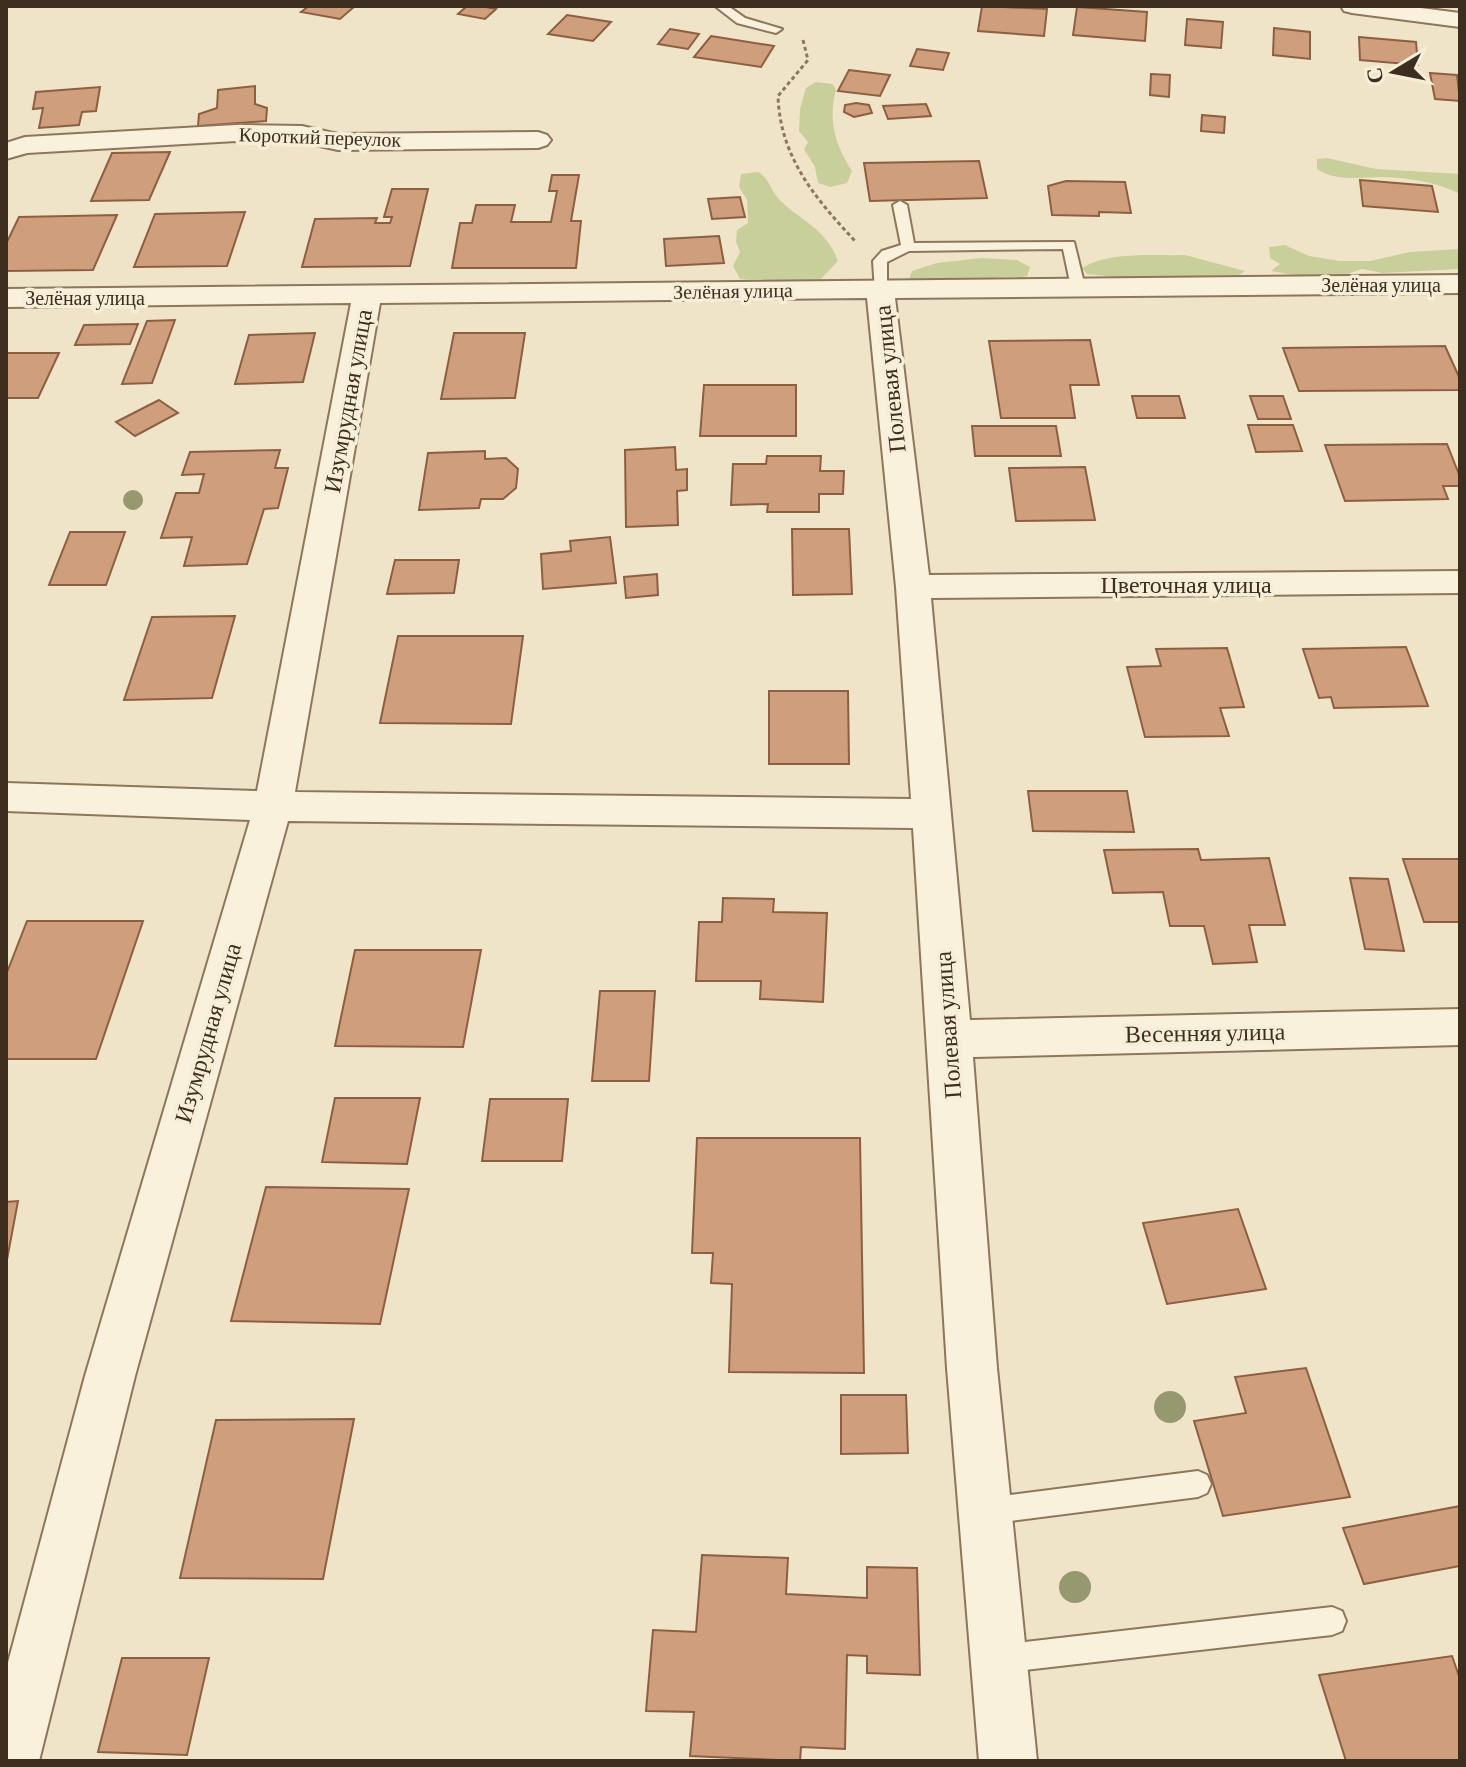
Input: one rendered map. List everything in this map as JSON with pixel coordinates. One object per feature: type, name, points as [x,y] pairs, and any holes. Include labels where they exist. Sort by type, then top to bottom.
[{"type":"street","points":[[1352,6],[1460,20]]},
{"type":"street","name":"Короткий переулок","points":[[6,151],[25,145],[236,133],[302,134],[338,142],[538,140]]},
{"type":"street","name":"Зелёная улица","points":[[6,298],[367,295],[880,275],[1078,287],[1460,284]]},
{"type":"street","name":"Полевая улица","points":[[880,275],[913,587],[950,1039],[972,1368],[1008,1761]]},
{"type":"street","name":"Изумрудная улица","points":[[10,1761],[110,1376],[273,806],[367,295]]},
{"type":"street","name":"Цветочная улица","points":[[913,587],[1460,582]]},
{"type":"street","points":[[6,797],[273,806],[931,814]]},
{"type":"street","name":"Весенняя улица","points":[[950,1039],[1460,1027]]},
{"type":"lane","points":[[721,6],[741,21],[776,29]]},
{"type":"lane","points":[[900,205],[908,247]]},
{"type":"lane","points":[[880,275],[887,254],[908,247],[1069,245],[1078,287]]},
{"type":"lane","points":[[986,1511],[1198,1484]]},
{"type":"lane","points":[[999,1659],[1332,1621]]},
{"type":"path","points":[[776,29],[794,33],[807,48],[808,60],[778,96],[779,130],[792,162],[880,275]]},
{"type":"green space","points":[[816,82],[832,84],[836,89],[833,122],[841,151],[852,171],[847,183],[830,187],[818,183],[815,167],[804,149],[808,142],[799,131],[800,109],[806,88]]},
{"type":"green space","points":[[1327,158],[1376,169],[1460,174],[1460,194],[1414,180],[1325,174],[1317,169],[1317,159]]},
{"type":"green space","points":[[758,172],[777,197],[819,232],[833,249],[838,261],[821,279],[795,284],[740,279],[733,266],[740,252],[736,242],[737,230],[748,223],[747,200],[739,187],[741,174]]},
{"type":"green space","points":[[1285,245],[1309,256],[1340,261],[1370,261],[1410,252],[1460,249],[1460,269],[1382,273],[1362,269],[1344,275],[1305,277],[1271,271],[1280,264],[1270,258],[1269,247]]},
{"type":"green space","points":[[1185,255],[1245,271],[1236,277],[1132,279],[1087,274],[1082,268],[1119,257]]},
{"type":"green space","points":[[981,258],[1017,260],[1030,267],[1027,276],[984,284],[937,284],[909,279],[912,271],[937,263]]},
{"type":"building","points":[[309,6],[355,6],[340,19],[301,12]]},
{"type":"building","points":[[467,6],[496,9],[485,19],[458,14]]},
{"type":"building","points":[[982,6],[1047,9],[1044,36],[978,31]]},
{"type":"building","points":[[1077,7],[1147,12],[1145,41],[1073,35]]},
{"type":"building","points":[[567,15],[611,22],[593,41],[548,34]]},
{"type":"building","points":[[1187,19],[1223,22],[1221,48],[1185,45]]},
{"type":"building","points":[[1274,28],[1310,32],[1310,59],[1273,55]]},
{"type":"building","points":[[670,29],[699,34],[688,49],[658,44]]},
{"type":"building","points":[[711,36],[774,46],[761,67],[694,57]]},
{"type":"building","points":[[1359,37],[1416,42],[1418,65],[1360,60]]},
{"type":"building","points":[[917,49],[949,53],[943,70],[910,66]]},
{"type":"building","points":[[849,70],[890,75],[880,96],[838,91]]},
{"type":"building","points":[[1430,73],[1457,75],[1460,101],[1435,99]]},
{"type":"building","points":[[1151,74],[1170,75],[1169,97],[1150,95]]},
{"type":"building","points":[[255,86],[255,104],[267,108],[266,121],[198,126],[199,114],[217,108],[218,90]]},
{"type":"building","points":[[100,87],[96,111],[82,112],[79,125],[39,128],[43,108],[33,109],[36,92]]},
{"type":"building","points":[[926,104],[931,116],[888,119],[883,106]]},
{"type":"building","points":[[845,105],[869,105],[872,113],[854,117],[844,112]]},
{"type":"building","points":[[1202,115],[1225,117],[1224,133],[1201,131]]},
{"type":"building","points":[[170,152],[149,200],[91,201],[112,153]]},
{"type":"building","points":[[979,161],[987,198],[870,201],[864,163]]},
{"type":"building","points":[[552,175],[579,175],[571,221],[581,221],[576,268],[452,268],[460,223],[472,223],[476,205],[515,205],[511,222],[551,222],[557,191],[549,191]]},
{"type":"building","points":[[1360,180],[1432,186],[1438,212],[1363,206]]},
{"type":"building","points":[[1066,181],[1125,182],[1131,213],[1052,215],[1048,186]]},
{"type":"building","points":[[392,189],[428,189],[410,266],[302,267],[315,219],[377,218],[375,223],[390,223],[392,217],[384,217]]},
{"type":"building","points":[[740,197],[745,217],[712,219],[708,199]]},
{"type":"building","points":[[245,212],[227,266],[134,267],[155,214]]},
{"type":"building","points":[[117,215],[93,270],[6,271],[6,244],[19,217]]},
{"type":"building","points":[[719,236],[724,263],[666,266],[664,239]]},
{"type":"building","points":[[175,320],[152,383],[122,384],[147,321]]},
{"type":"building","points":[[138,324],[130,344],[75,345],[84,325]]},
{"type":"building","points":[[315,333],[303,382],[235,384],[249,335]]},
{"type":"building","points":[[454,333],[525,333],[515,398],[441,399]]},
{"type":"building","points":[[1090,340],[1099,385],[1070,385],[1075,418],[1001,418],[989,341]]},
{"type":"building","points":[[1445,346],[1460,379],[1460,390],[1299,391],[1283,348]]},
{"type":"building","points":[[6,353],[59,353],[38,398],[6,398]]},
{"type":"building","points":[[704,385],[796,385],[796,436],[700,436]]},
{"type":"building","points":[[1132,396],[1179,396],[1185,418],[1137,418]]},
{"type":"building","points":[[1250,396],[1283,396],[1291,419],[1258,419]]},
{"type":"building","points":[[159,400],[178,413],[135,436],[116,422]]},
{"type":"building","points":[[1248,425],[1293,425],[1302,451],[1256,452]]},
{"type":"building","points":[[972,426],[1056,426],[1061,456],[975,456]]},
{"type":"building","points":[[1447,444],[1460,477],[1460,486],[1443,486],[1448,499],[1345,501],[1325,445]]},
{"type":"building","points":[[675,447],[676,470],[687,469],[687,490],[677,491],[678,525],[626,527],[625,450]]},
{"type":"building","points":[[280,450],[275,468],[288,468],[278,508],[264,509],[247,564],[184,566],[192,537],[161,538],[176,493],[199,493],[204,474],[182,475],[190,452]]},
{"type":"building","points":[[485,451],[485,459],[506,458],[518,469],[516,488],[503,499],[481,499],[479,508],[419,510],[428,453]]},
{"type":"building","points":[[767,456],[821,456],[820,471],[844,471],[843,494],[819,494],[819,512],[767,512],[768,504],[731,505],[733,464],[766,464]]},
{"type":"building","points":[[1085,467],[1095,520],[1016,521],[1009,468]]},
{"type":"building","points":[[792,529],[849,529],[852,594],[793,595]]},
{"type":"building","points":[[70,532],[125,532],[106,585],[49,585]]},
{"type":"building","points":[[610,537],[616,583],[543,589],[541,554],[571,551],[570,541]]},
{"type":"building","points":[[395,560],[459,560],[454,593],[387,594]]},
{"type":"building","points":[[657,574],[658,595],[626,598],[624,577]]},
{"type":"building","points":[[235,616],[212,698],[124,700],[152,617]]},
{"type":"building","points":[[398,636],[523,636],[511,724],[380,723]]},
{"type":"building","points":[[1406,647],[1428,706],[1334,708],[1331,697],[1319,698],[1303,649]]},
{"type":"building","points":[[1227,648],[1244,707],[1220,708],[1229,736],[1145,737],[1127,667],[1161,666],[1156,649]]},
{"type":"building","points":[[769,691],[848,691],[849,764],[769,764]]},
{"type":"building","points":[[1028,791],[1127,791],[1134,832],[1033,831]]},
{"type":"building","points":[[1198,849],[1201,860],[1269,858],[1285,925],[1249,925],[1257,962],[1213,964],[1204,926],[1170,926],[1163,892],[1113,893],[1104,850]]},
{"type":"building","points":[[1403,859],[1460,859],[1460,922],[1424,922]]},
{"type":"building","points":[[1350,878],[1388,879],[1404,951],[1365,949]]},
{"type":"building","points":[[723,898],[774,899],[773,912],[827,913],[823,1002],[760,999],[761,981],[696,981],[699,922],[722,922]]},
{"type":"building","points":[[27,921],[143,921],[96,1059],[6,1059],[6,975]]},
{"type":"building","points":[[355,950],[481,950],[463,1047],[335,1046]]},
{"type":"building","points":[[600,991],[655,991],[649,1081],[592,1081]]},
{"type":"building","points":[[335,1098],[420,1098],[407,1164],[322,1162]]},
{"type":"building","points":[[490,1099],[568,1099],[562,1161],[482,1161]]},
{"type":"building","points":[[697,1138],[860,1138],[864,1373],[729,1372],[732,1284],[711,1283],[713,1253],[692,1253]]},
{"type":"building","points":[[266,1187],[409,1189],[380,1324],[231,1321]]},
{"type":"building","points":[[18,1201],[6,1265],[6,1202]]},
{"type":"building","points":[[1238,1209],[1266,1289],[1167,1304],[1143,1223]]},
{"type":"building","points":[[1306,1368],[1350,1497],[1223,1516],[1194,1421],[1246,1413],[1235,1377]]},
{"type":"building","points":[[841,1395],[906,1395],[908,1453],[841,1454]]},
{"type":"building","points":[[354,1419],[323,1579],[180,1578],[216,1420]]},
{"type":"building","points":[[1460,1506],[1460,1566],[1364,1584],[1343,1528]]},
{"type":"building","points":[[702,1555],[788,1558],[786,1594],[867,1598],[867,1567],[917,1568],[920,1675],[867,1673],[867,1656],[847,1655],[845,1749],[801,1747],[800,1761],[690,1756],[694,1712],[646,1711],[653,1630],[696,1632]]},
{"type":"building","points":[[1452,1656],[1460,1679],[1460,1761],[1346,1761],[1319,1675]]},
{"type":"building","points":[[122,1658],[209,1658],[187,1755],[98,1752]]}]
